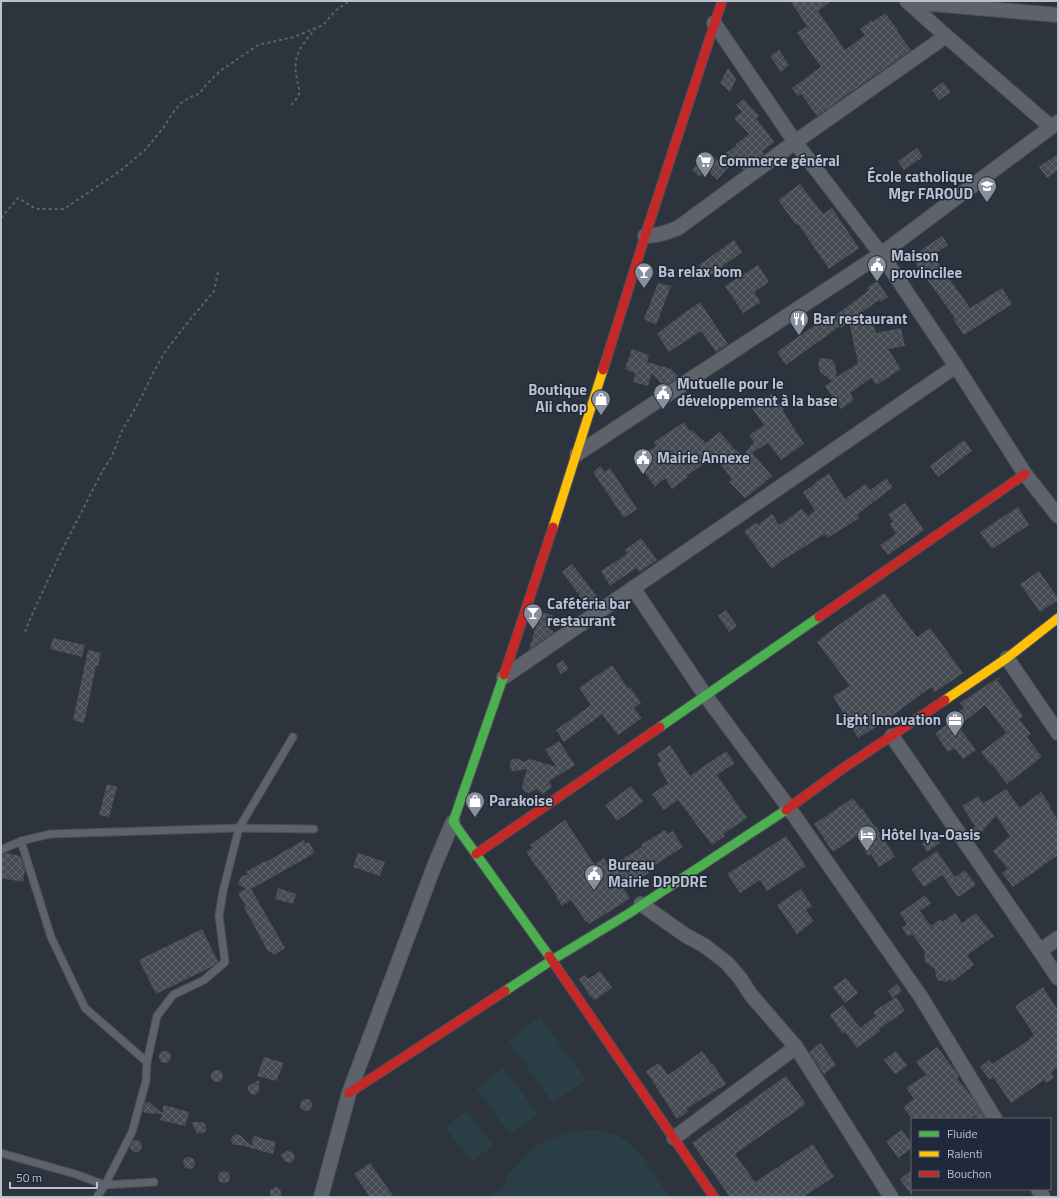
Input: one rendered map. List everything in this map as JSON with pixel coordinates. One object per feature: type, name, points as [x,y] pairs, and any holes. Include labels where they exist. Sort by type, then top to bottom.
[{"type":"street","points":[[326,1194],[349,1093],[435,864],[466,788],[504,677],[578,454],[645,236],[722,1]]},
{"type":"street","points":[[908,1],[1058,15]]},
{"type":"street","points":[[578,454],[881,254],[1054,124],[946,36],[908,1]]},
{"type":"street","points":[[714,23],[795,142],[881,254],[956,366],[1025,474],[1058,516]]},
{"type":"street","points":[[645,236],[666,234],[678,228],[795,142],[946,36]]},
{"type":"street","points":[[504,677],[956,366]]},
{"type":"street","points":[[476,854],[1025,474]]},
{"type":"street","points":[[633,588],[705,695],[789,808],[921,997],[994,1118]]},
{"type":"street","points":[[349,1093],[552,960],[628,914],[641,904],[789,808],[842,769],[1007,658],[1058,618]]},
{"type":"street","points":[[1007,658],[1058,733]]},
{"type":"street","points":[[892,736],[1058,978]]},
{"type":"street","points":[[453,822],[552,960],[714,1197]]},
{"type":"street","points":[[641,904],[685,935],[705,946],[727,963],[740,978],[751,994],[796,1047],[890,1197]]},
{"type":"street","points":[[1040,951],[1058,938]]},
{"type":"street","points":[[674,1138],[796,1047]]},
{"type":"lane","points":[[97,1197],[106,1185],[132,1132],[146,1081],[147,1062],[157,1016],[173,995],[204,980],[225,962],[219,916],[239,828],[293,737]]},
{"type":"lane","points":[[1,850],[21,841],[50,834],[239,828],[314,829]]},
{"type":"lane","points":[[21,841],[51,937],[85,1008],[147,1062]]},
{"type":"lane","points":[[1,1153],[75,1174],[106,1185],[154,1182]]},
{"type":"path","points":[[1,218],[18,198],[36,209],[64,209],[120,171],[145,150],[181,103],[190,97],[199,94],[220,71],[258,46],[294,37],[323,25],[335,11],[349,1]]},
{"type":"path","points":[[291,105],[300,92],[294,65],[302,45],[316,28]]},
{"type":"path","points":[[25,632],[61,552],[103,470],[111,458],[122,431],[141,398],[153,373],[165,352],[184,326],[200,308],[208,296],[214,291],[218,272]]},
{"type":"green space","points":[[540,1017],[586,1080],[553,1103],[508,1040]]},
{"type":"green space","points":[[504,1068],[538,1115],[510,1134],[476,1088]]},
{"type":"green space","points":[[467,1111],[493,1145],[472,1162],[445,1127]]},
{"type":"green space","points":[[588,1130],[602,1131],[616,1135],[633,1146],[647,1162],[669,1197],[489,1197],[502,1188],[512,1170],[530,1151],[542,1143],[567,1132]]},
{"type":"building","points":[[790,1],[831,1],[818,11],[845,50],[865,35],[860,29],[885,13],[911,50],[817,116],[801,94],[798,96],[792,88],[821,67],[797,33],[807,26]]},
{"type":"building","points":[[779,50],[789,65],[781,72],[770,56]]},
{"type":"building","points":[[728,68],[736,79],[730,92],[720,83]]},
{"type":"building","points":[[943,82],[951,92],[939,100],[932,90]]},
{"type":"building","points":[[743,99],[759,116],[756,118],[774,142],[762,151],[764,154],[743,170],[735,160],[717,180],[707,170],[700,177],[692,170],[708,152],[717,160],[749,134],[734,118],[742,112],[736,105]]},
{"type":"building","points":[[917,148],[923,157],[904,170],[898,161]]},
{"type":"building","points":[[1058,154],[1058,170],[1047,178],[1039,167]]},
{"type":"building","points":[[800,184],[823,214],[832,208],[859,248],[829,269],[798,224],[796,225],[778,200]]},
{"type":"building","points":[[942,236],[948,245],[933,255],[970,308],[1002,288],[1012,304],[964,335],[953,319],[955,318],[911,257]]},
{"type":"building","points":[[734,240],[742,252],[711,275],[707,275],[699,265]]},
{"type":"building","points":[[758,265],[769,282],[754,292],[761,302],[743,313],[725,286]]},
{"type":"building","points":[[877,281],[888,297],[880,302],[879,300],[858,315],[872,323],[876,333],[901,328],[905,346],[888,349],[901,369],[876,385],[871,378],[850,393],[854,400],[841,409],[825,386],[832,381],[820,372],[818,365],[820,358],[831,359],[835,364],[837,377],[858,363],[849,322],[841,328],[840,326],[786,365],[777,352],[829,315],[831,319],[869,290],[867,288]]},
{"type":"building","points":[[658,283],[671,286],[656,325],[644,319]]},
{"type":"building","points":[[700,302],[728,344],[716,352],[701,331],[669,352],[657,334]]},
{"type":"building","points":[[632,349],[649,355],[647,362],[671,369],[679,377],[664,387],[652,373],[648,386],[633,382],[635,373],[625,369]]},
{"type":"building","points":[[772,394],[784,410],[783,411],[804,444],[781,460],[768,443],[752,453],[772,476],[745,498],[729,482],[732,479],[715,457],[686,476],[688,477],[672,489],[665,478],[655,487],[636,460],[656,446],[654,442],[684,422],[690,431],[692,430],[706,443],[720,432],[742,457],[754,442],[749,435],[764,425],[752,408]]},
{"type":"building","points":[[964,440],[972,451],[938,477],[930,466]]},
{"type":"building","points":[[600,466],[605,472],[610,468],[637,509],[624,518],[593,472]]},
{"type":"building","points":[[829,474],[845,499],[865,484],[870,490],[886,478],[893,487],[857,515],[859,518],[828,538],[825,534],[783,560],[772,569],[744,531],[756,523],[758,525],[772,514],[779,525],[802,509],[808,516],[815,511],[803,492],[816,483],[815,482]]},
{"type":"building","points":[[905,503],[924,530],[888,555],[880,545],[896,534],[890,524],[893,522],[888,514]]},
{"type":"building","points":[[1018,507],[1029,525],[992,549],[980,532]]},
{"type":"building","points":[[641,538],[657,560],[640,572],[636,568],[610,586],[601,571],[627,554],[625,550]]},
{"type":"building","points":[[572,564],[598,598],[598,602],[589,608],[562,572]]},
{"type":"building","points":[[1039,571],[1058,598],[1058,600],[1040,612],[1020,584]]},
{"type":"building","points":[[884,593],[917,637],[930,628],[963,673],[935,692],[931,687],[890,718],[858,738],[833,696],[850,686],[817,642]]},
{"type":"building","points":[[726,610],[737,626],[729,632],[718,616]]},
{"type":"building","points":[[542,612],[554,616],[549,629],[554,632],[529,650],[537,622],[538,623]]},
{"type":"building","points":[[53,638],[85,645],[82,657],[50,649]]},
{"type":"building","points":[[88,650],[101,653],[98,666],[96,666],[84,723],[73,720]]},
{"type":"building","points":[[563,660],[569,669],[561,674],[556,665]]},
{"type":"building","points":[[612,665],[628,688],[630,687],[641,703],[634,708],[642,718],[618,735],[602,714],[564,742],[556,730],[591,705],[579,688]]},
{"type":"building","points":[[999,677],[1000,678],[997,680],[1023,716],[1019,719],[1031,734],[1027,737],[1042,757],[1007,784],[981,752],[1006,733],[985,705],[965,721],[959,712],[964,708],[960,703]]},
{"type":"building","points":[[954,720],[976,750],[963,759],[954,748],[948,752],[935,733]]},
{"type":"building","points":[[559,741],[575,765],[549,781],[552,787],[542,794],[537,789],[530,793],[524,791],[522,786],[527,769],[508,772],[512,770],[510,762],[514,758],[523,762],[530,759],[557,767],[545,750]]},
{"type":"building","points":[[670,745],[690,776],[726,751],[735,763],[717,775],[747,818],[723,834],[725,836],[712,845],[678,800],[664,810],[652,794],[668,783],[657,764],[661,761],[657,754]]},
{"type":"building","points":[[107,784],[117,787],[109,817],[99,815]]},
{"type":"building","points":[[631,786],[643,802],[617,821],[605,805]]},
{"type":"building","points":[[1006,789],[1020,808],[1041,792],[1051,806],[1049,807],[1058,820],[1058,855],[1013,887],[1002,873],[1008,869],[993,851],[1010,836],[996,816],[977,837],[971,829],[975,826],[962,806],[978,796],[983,803]]},
{"type":"building","points":[[853,798],[876,827],[895,857],[879,867],[871,854],[868,856],[856,836],[833,852],[814,824]]},
{"type":"building","points":[[565,820],[594,864],[604,858],[609,867],[642,847],[641,845],[665,830],[668,834],[673,831],[683,847],[647,870],[649,873],[623,888],[630,898],[589,924],[571,900],[562,906],[555,895],[556,894],[526,852],[532,848],[530,845]]},
{"type":"building","points":[[934,835],[940,843],[927,852],[922,844]]},
{"type":"building","points":[[786,836],[806,866],[767,891],[760,880],[740,893],[727,874]]},
{"type":"building","points":[[304,840],[306,844],[309,842],[315,853],[251,889],[285,948],[274,955],[271,951],[269,953],[244,907],[246,907],[238,893],[246,889],[238,884],[241,877],[248,874],[246,872]]},
{"type":"building","points":[[937,851],[955,877],[965,870],[976,885],[958,897],[942,875],[924,887],[911,869]]},
{"type":"building","points":[[6,853],[20,856],[25,869],[23,882],[1,878],[1,855]]},
{"type":"building","points":[[358,853],[385,862],[380,876],[353,867]]},
{"type":"building","points":[[278,888],[296,894],[293,904],[275,899]]},
{"type":"building","points":[[801,889],[812,906],[806,910],[814,921],[797,934],[777,905]]},
{"type":"building","points":[[925,895],[931,903],[920,911],[931,926],[940,919],[942,922],[955,913],[962,923],[976,913],[994,936],[967,955],[974,965],[952,982],[950,979],[946,982],[938,980],[935,969],[925,962],[924,950],[912,934],[908,937],[902,928],[907,924],[900,913]]},
{"type":"building","points":[[202,929],[218,962],[213,966],[156,994],[139,960]]},
{"type":"building","points":[[600,971],[612,988],[595,1000],[590,996],[579,979],[585,975],[588,979]]},
{"type":"building","points":[[846,978],[858,993],[845,1003],[833,987]]},
{"type":"building","points":[[897,984],[902,991],[893,998],[888,991]]},
{"type":"building","points":[[1043,987],[1058,1010],[1058,1066],[1051,1073],[1054,1078],[1046,1083],[1044,1080],[1011,1103],[993,1077],[990,1080],[980,1067],[989,1060],[992,1064],[1029,1040],[1034,1035],[1015,1006]]},
{"type":"building","points":[[896,997],[905,1011],[879,1029],[880,1031],[857,1048],[845,1032],[843,1034],[830,1015],[843,1005],[860,1028],[876,1016],[873,1012]]},
{"type":"building","points":[[821,1043],[836,1065],[824,1074],[809,1052]]},
{"type":"building","points":[[937,1047],[958,1074],[959,1077],[957,1078],[973,1098],[984,1118],[977,1118],[974,1115],[971,1118],[911,1118],[903,1107],[914,1099],[906,1088],[926,1075],[916,1062]]},
{"type":"building","points":[[163,1051],[167,1051],[171,1057],[167,1063],[163,1063],[159,1059],[159,1055]]},
{"type":"building","points":[[702,1051],[712,1065],[713,1064],[726,1084],[686,1109],[688,1112],[677,1119],[646,1071],[659,1063],[668,1075]]},
{"type":"building","points":[[896,1051],[907,1066],[895,1074],[884,1060]]},
{"type":"building","points":[[264,1057],[284,1063],[276,1081],[257,1076]]},
{"type":"building","points":[[215,1070],[219,1070],[223,1076],[219,1082],[215,1082],[211,1078],[211,1074]]},
{"type":"building","points":[[786,1076],[806,1104],[735,1154],[755,1182],[813,1144],[834,1177],[803,1197],[730,1197],[692,1143]]},
{"type":"building","points":[[259,1080],[259,1092],[255,1095],[251,1094],[248,1090],[248,1086]]},
{"type":"building","points":[[304,1099],[308,1099],[312,1105],[308,1111],[304,1111],[300,1107],[300,1103]]},
{"type":"building","points":[[149,1102],[162,1113],[164,1105],[189,1112],[185,1126],[160,1120],[162,1114],[145,1113],[143,1111],[145,1103]]},
{"type":"building","points":[[191,1122],[203,1122],[206,1126],[206,1131],[197,1133]]},
{"type":"building","points":[[902,1130],[911,1143],[911,1149],[898,1158],[886,1141]]},
{"type":"building","points":[[235,1134],[240,1135],[251,1146],[254,1136],[276,1142],[273,1154],[240,1145],[234,1145],[231,1142],[231,1139]]},
{"type":"building","points":[[136,1140],[140,1142],[142,1146],[140,1150],[136,1152],[132,1150],[130,1146],[132,1142]]},
{"type":"building","points":[[287,1151],[292,1152],[295,1156],[294,1160],[290,1163],[284,1161],[281,1154]]},
{"type":"building","points":[[187,1157],[191,1157],[195,1163],[191,1169],[187,1169],[183,1165],[183,1161]]},
{"type":"building","points":[[370,1163],[394,1197],[370,1197],[354,1174]]},
{"type":"building","points":[[222,1171],[226,1171],[230,1177],[226,1183],[222,1183],[218,1179],[218,1175]]},
{"type":"building","points":[[911,1171],[912,1196],[900,1179]]},
{"type":"building","points":[[276,1187],[280,1189],[282,1197],[270,1197],[270,1190]]},
{"type":"traffic: fast","points":[[660,727],[819,617]]},
{"type":"traffic: fast","points":[[504,675],[453,822],[549,956]]},
{"type":"traffic: fast","points":[[505,991],[552,960],[628,914],[786,810]]},
{"type":"traffic: slow","points":[[553,527],[603,370]]},
{"type":"traffic: slow","points":[[945,700],[1007,658],[1058,618]]},
{"type":"traffic: jam","points":[[603,370],[722,1]]},
{"type":"traffic: jam","points":[[819,617],[1025,474]]},
{"type":"traffic: jam","points":[[504,675],[553,527]]},
{"type":"traffic: jam","points":[[786,810],[842,769],[945,700]]},
{"type":"traffic: jam","points":[[476,854],[660,727]]},
{"type":"traffic: jam","points":[[549,956],[714,1197]]},
{"type":"traffic: jam","points":[[349,1093],[505,991]]},
{"type":"place","name":"Commerce général","points":[[705,178]]},
{"type":"place","name":"École catholique Mgr FAROUD","points":[[987,203]]},
{"type":"place","name":"Maison provincilee","points":[[877,282]]},
{"type":"place","name":"Ba relax bom","points":[[644,289]]},
{"type":"place","name":"Bar restaurant","points":[[799,336]]},
{"type":"place","name":"Mutuelle pour le développement à la base","points":[[663,410]]},
{"type":"place","name":"Boutique Ali chop","points":[[601,416]]},
{"type":"place","name":"Mairie Annexe","points":[[643,475]]},
{"type":"place","name":"Cafétéria bar restaurant","points":[[533,630]]},
{"type":"place","name":"Light Innovation","points":[[955,737]]},
{"type":"place","name":"Parakoise","points":[[475,818]]},
{"type":"place","name":"Hôtel Iya-Oasis","points":[[867,852]]},
{"type":"place","name":"Bureau Mairie DPPDRE","points":[[594,891]]}]
